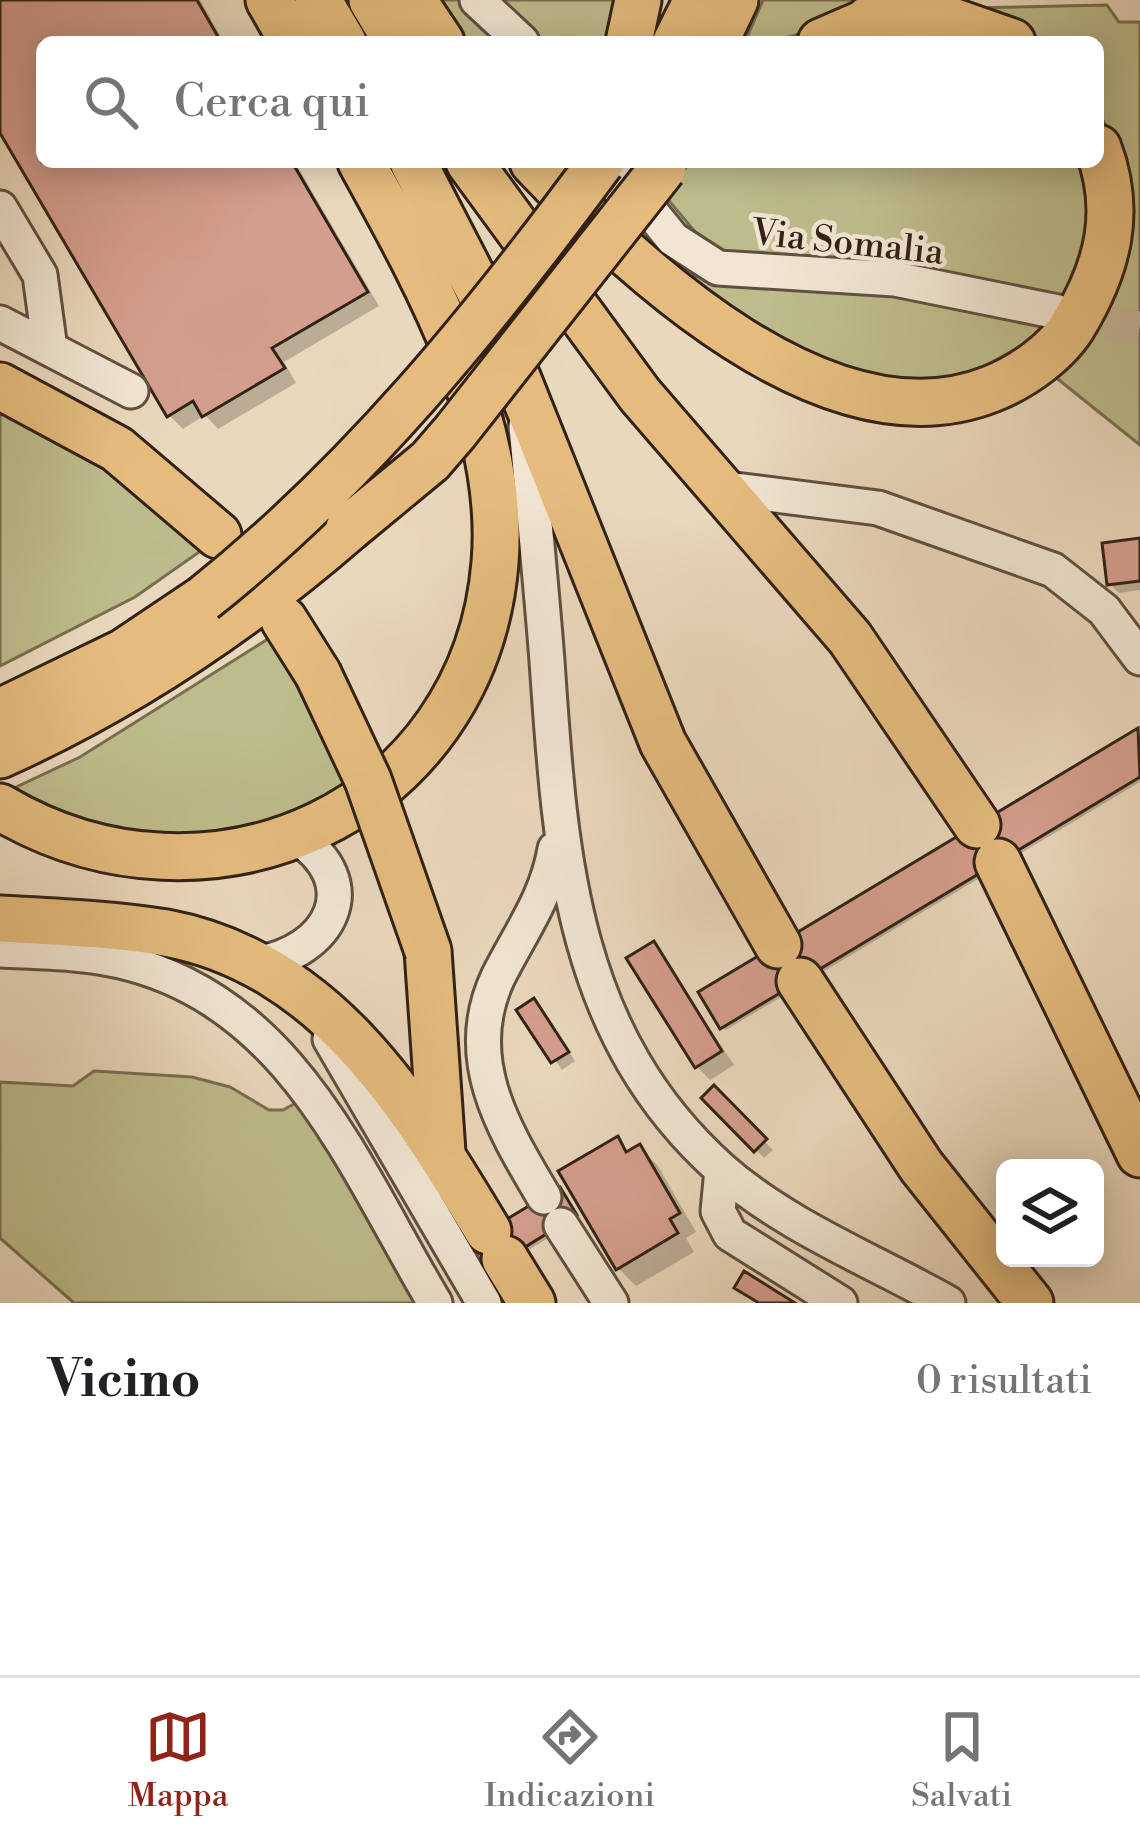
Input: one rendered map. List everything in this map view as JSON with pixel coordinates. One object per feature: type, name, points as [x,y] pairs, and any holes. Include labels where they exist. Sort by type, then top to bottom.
[{"type":"highway","points":[[269,0],[290,36]]},
{"type":"highway","points":[[318,0],[339,36]]},
{"type":"highway","points":[[372,0],[393,36]]},
{"type":"highway","points":[[413,0],[437,36]]},
{"type":"highway","points":[[630,36],[638,0]]},
{"type":"highway","points":[[679,36],[698,0]]},
{"type":"highway","points":[[718,36],[735,0]]},
{"type":"highway","points":[[833,36],[922,0]]},
{"type":"highway","points":[[869,20],[952,21],[995,36]]},
{"type":"highway","points":[[538,168],[651,276],[806,375],[871,398],[917,405],[965,400],[1015,380],[1069,333],[1100,279],[1112,227],[1104,164]]},
{"type":"highway","points":[[0,807],[85,848],[129,856],[217,855],[295,836],[363,798],[425,743],[455,700],[476,653],[495,561],[494,512],[481,428],[424,286],[364,168]]},
{"type":"highway","points":[[416,168],[523,388],[663,742],[789,963],[921,1166],[1030,1303]]},
{"type":"highway","points":[[473,168],[640,395],[850,638],[988,843],[1140,1154]]},
{"type":"highway","points":[[503,293],[512,238],[560,168]]},
{"type":"highway","points":[[0,680],[88,646],[183,598],[284,534],[362,457],[503,293],[597,168]]},
{"type":"highway","points":[[0,755],[136,686],[200,645],[283,585],[349,528],[446,421],[655,168]]},
{"type":"highway","points":[[0,386],[117,449],[218,535]]},
{"type":"highway","points":[[0,712],[124,652],[183,598]]},
{"type":"highway","points":[[284,620],[318,674],[368,780],[428,951],[442,1155]]},
{"type":"highway","points":[[0,920],[166,933],[254,964],[294,988],[369,1052],[442,1155],[532,1303]]},
{"type":"lane","points":[[477,0],[516,36]]},
{"type":"lane","points":[[0,208],[40,275],[50,349]]},
{"type":"lane","name":"Via Somalia","points":[[651,212],[673,239],[718,268],[895,279],[1058,312]]},
{"type":"lane","points":[[651,276],[718,268]]},
{"type":"lane","points":[[0,323],[131,391]]},
{"type":"lane","points":[[523,388],[558,829],[583,952],[604,1005],[674,1118],[722,1170],[781,1211],[948,1303]]},
{"type":"lane","points":[[719,488],[878,508],[1053,570],[1104,610],[1140,658]]},
{"type":"lane","points":[[558,829],[540,903],[496,980],[483,1057],[497,1117],[611,1303]]},
{"type":"lane","points":[[254,964],[302,952],[328,921],[332,894],[325,867],[295,836]]},
{"type":"lane","points":[[0,950],[117,960],[148,969],[219,1004],[268,1039],[310,1091],[435,1303]]},
{"type":"lane","points":[[294,988],[344,1059],[484,1303]]},
{"type":"lane","points":[[722,1170],[718,1211],[730,1234],[840,1303]]},
{"type":"shaded area","points":[[429,0],[463,0],[502,36],[455,36]]},
{"type":"shaded area","points":[[487,0],[630,0],[621,36],[528,36]]},
{"type":"shaded area","points":[[763,0],[878,0],[800,34],[748,36]]},
{"type":"shaded area","points":[[1107,5],[1119,22],[1140,22],[1140,445],[1054,376],[1106,299],[1123,242],[1125,181],[1119,148],[1104,123],[1104,36],[1027,36],[968,8]]},
{"type":"shaded area","points":[[686,168],[1082,168],[1091,234],[1084,266],[1066,301],[717,258],[665,196]]},
{"type":"shaded area","points":[[689,279],[879,285],[1048,322],[1034,339],[952,384],[856,376],[729,312]]},
{"type":"shaded area","points":[[0,395],[118,461],[202,550],[135,597],[0,666]]},
{"type":"shaded area","points":[[276,634],[357,793],[314,817],[133,844],[8,791],[80,757]]},
{"type":"shaded area","points":[[94,1071],[192,1077],[230,1087],[269,1110],[283,1110],[303,1099],[424,1303],[74,1303],[0,1238],[0,1082],[73,1086]]},
{"type":"building","points":[[0,0],[197,0],[218,36],[36,36],[36,168],[296,168],[368,292],[272,348],[285,368],[202,417],[193,401],[167,417],[0,133]]},
{"type":"building","points":[[1140,538],[1140,581],[1107,585],[1102,543]]},
{"type":"building","points":[[1138,728],[1140,777],[720,1029],[698,992]]},
{"type":"building","points":[[654,941],[722,1051],[695,1068],[626,958]]},
{"type":"building","points":[[534,998],[569,1052],[551,1063],[516,1010]]},
{"type":"building","points":[[714,1085],[767,1139],[754,1152],[701,1098]]},
{"type":"building","points":[[618,1136],[626,1152],[640,1144],[680,1213],[670,1219],[678,1233],[616,1270],[558,1171]]},
{"type":"building","points":[[560,1187],[577,1215],[475,1278],[458,1249]]},
{"type":"building","points":[[744,1271],[795,1303],[759,1303],[734,1288]]},
{"type":"tunnel","points":[[1059,312],[1140,328]]}]
